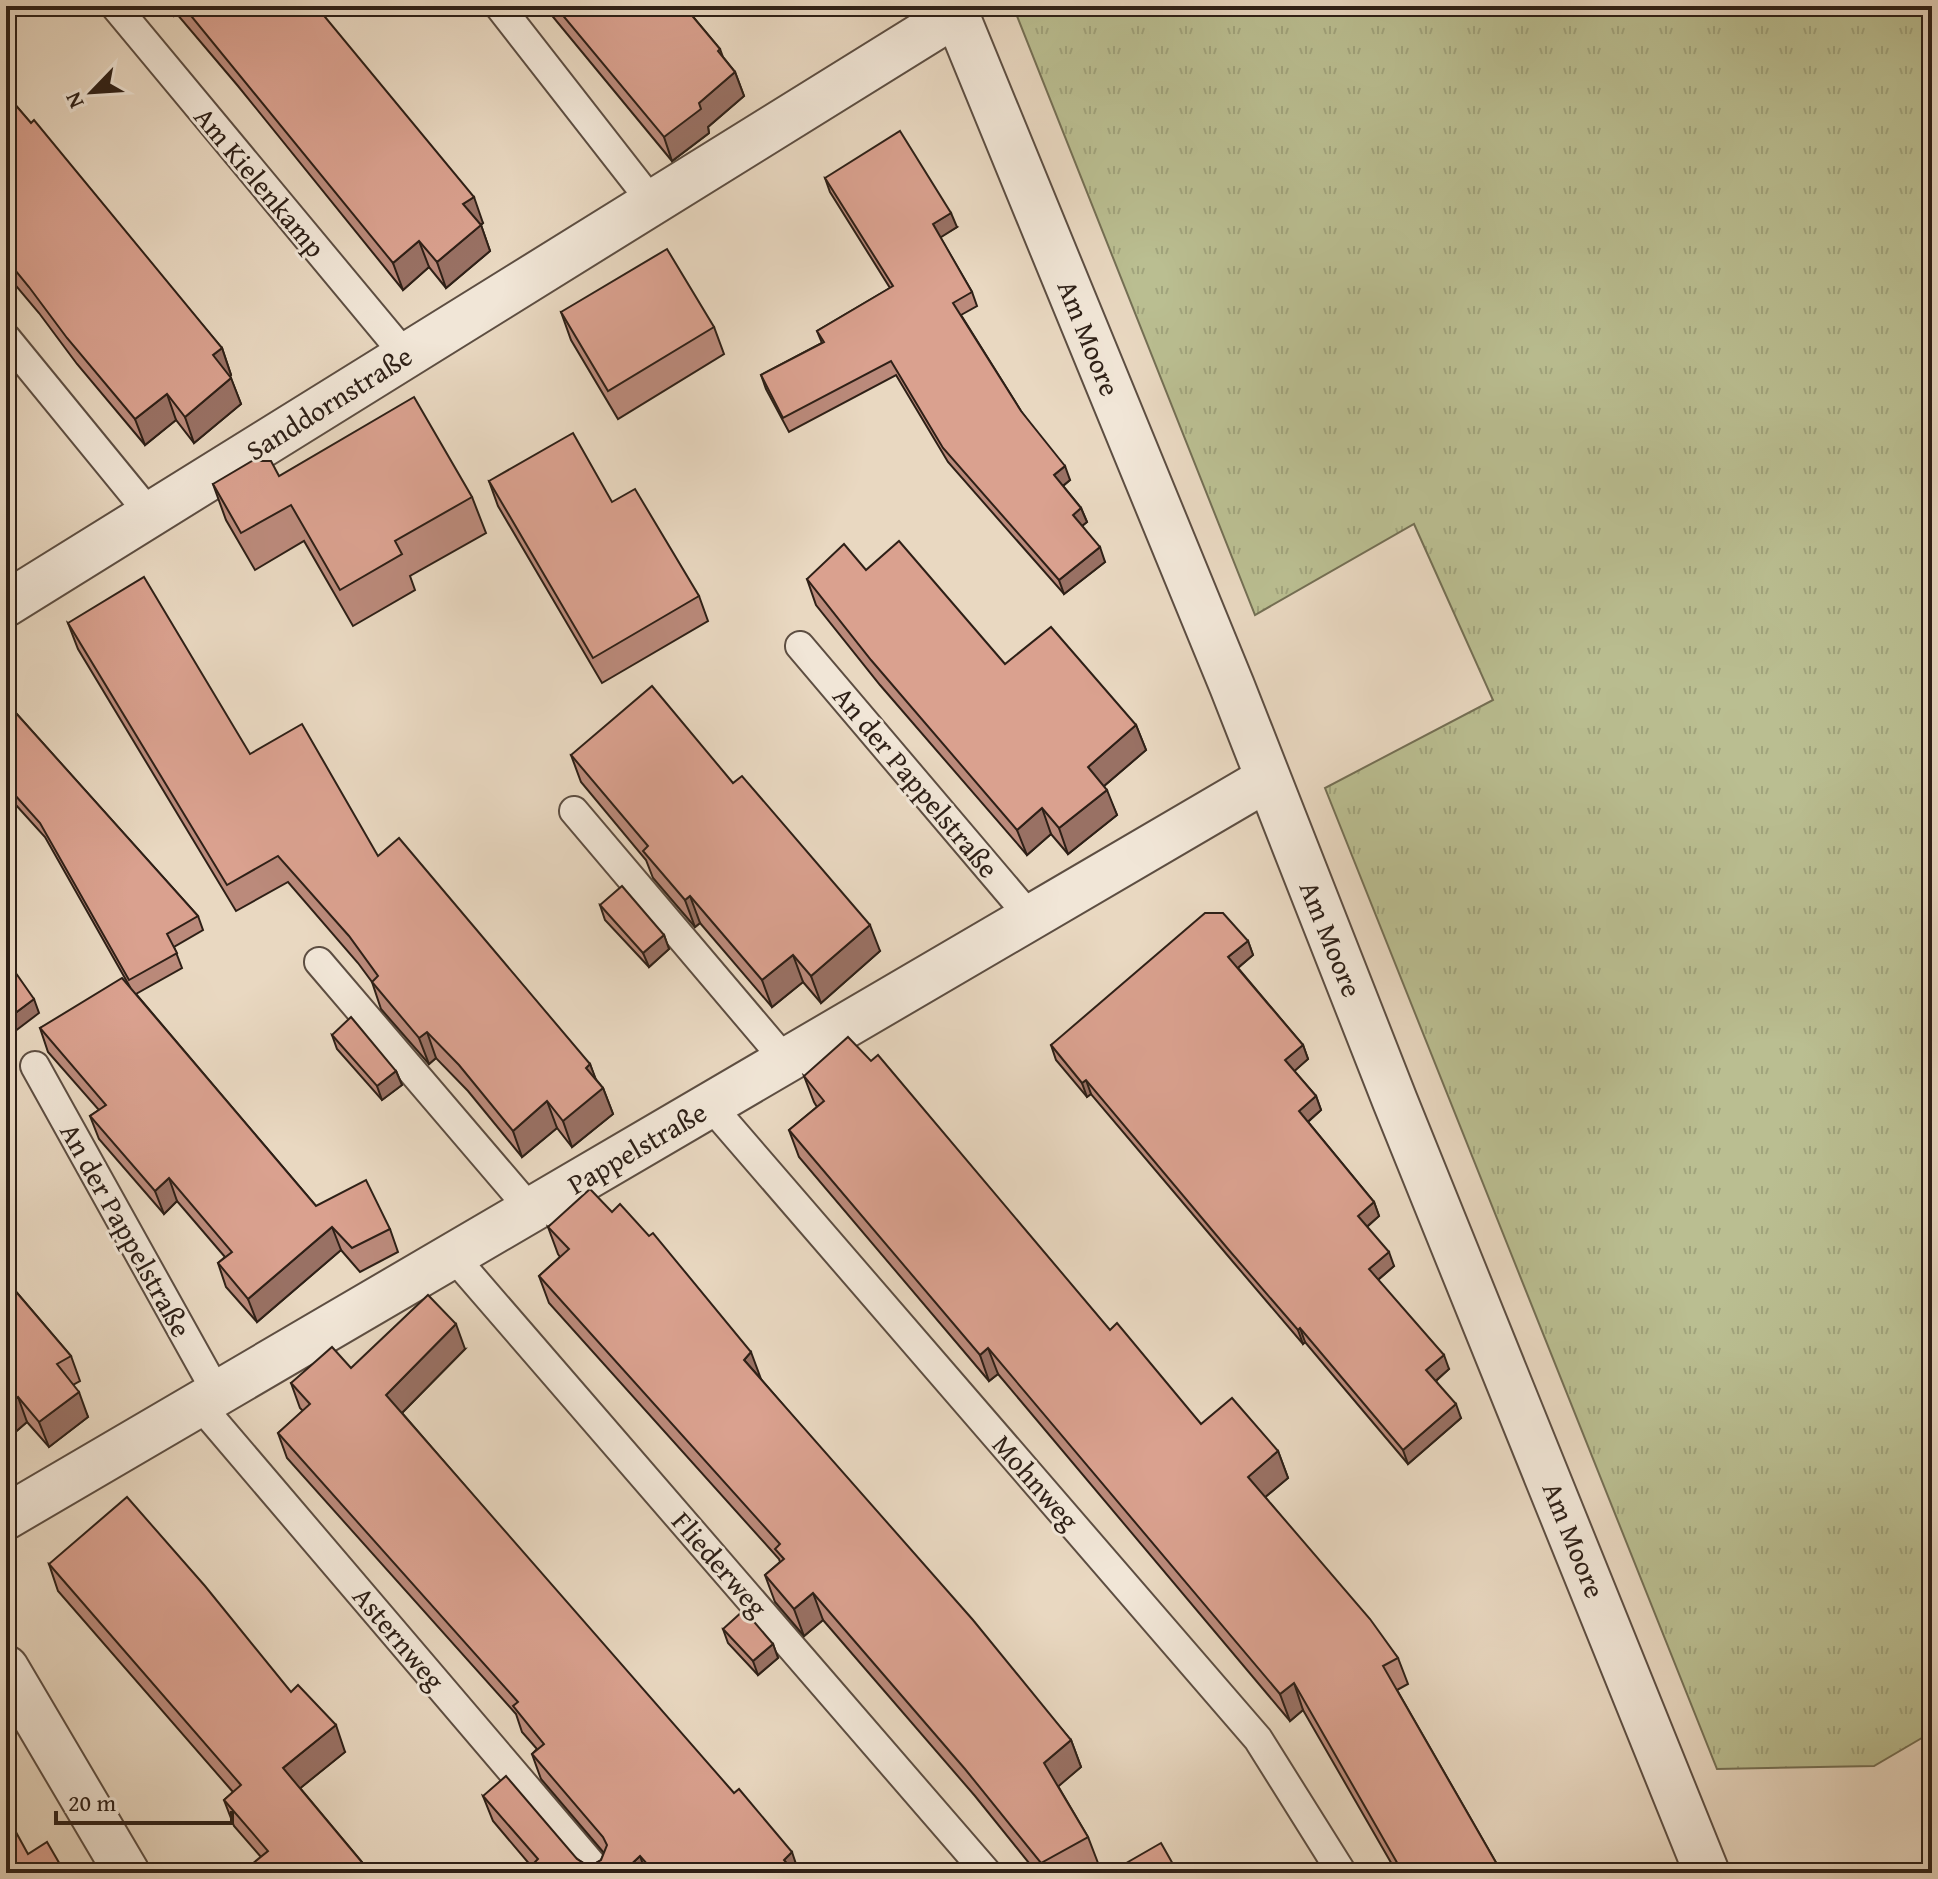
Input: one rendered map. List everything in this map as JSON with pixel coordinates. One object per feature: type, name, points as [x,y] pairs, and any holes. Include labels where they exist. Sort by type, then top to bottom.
[{"type":"street","name":"Sanddornstraße","points":[[6,604],[954,10]]},
{"type":"street","name":"Am Moore","points":[[954,10],[1232,686],[1707,1873]]},
{"type":"street","name":"Pappelstraße","points":[[6,1517],[1267,779]]},
{"type":"street","points":[[6,1668],[127,1873]]},
{"type":"lane","name":"Am Kielenkamp","points":[[115,6],[406,356]]},
{"type":"lane","points":[[499,6],[652,202]]},
{"type":"lane","points":[[6,338],[150,514]]},
{"type":"lane","name":"An der Pappelstraße","points":[[800,646],[1031,918]]},
{"type":"lane","points":[[574,811],[786,1061]]},
{"type":"lane","points":[[319,962],[531,1210]]},
{"type":"lane","name":"An der Pappelstraße","points":[[35,1066],[208,1399]]},
{"type":"lane","name":"Mohnweg","points":[[710,1105],[1258,1739],[1342,1873]]},
{"type":"lane","name":"Fliederweg","points":[[453,1256],[987,1873]]},
{"type":"lane","name":"Asternweg","points":[[208,1399],[599,1873]]},
{"type":"green space","points":[[1013,6],[1932,6],[1932,1732],[1874,1766],[1717,1769],[1325,788],[1493,700],[1414,524],[1255,615]]},
{"type":"building","points":[[183,6],[316,6],[474,197],[463,204],[481,225],[437,262],[419,241],[393,263]]},
{"type":"building","points":[[555,6],[684,6],[735,72],[699,103],[701,109],[664,137]]},
{"type":"building","points":[[6,94],[31,123],[34,120],[222,348],[213,355],[231,378],[185,417],[167,394],[135,419],[6,259]]},
{"type":"building","points":[[900,131],[951,213],[933,224],[972,292],[953,303],[1021,411],[1065,466],[1054,475],[1081,508],[1073,515],[1100,547],[1059,580],[943,448],[891,361],[783,418],[761,375],[824,342],[817,331],[893,286],[825,178]]},
{"type":"building","points":[[667,249],[714,327],[608,391],[561,312]]},
{"type":"building","points":[[414,397],[472,497],[395,541],[402,554],[340,590],[291,505],[241,533],[213,484],[252,461],[271,461],[279,476]]},
{"type":"building","points":[[573,433],[612,502],[635,489],[699,596],[593,658],[489,481]]},
{"type":"building","points":[[899,541],[1005,664],[1051,627],[1136,725],[1088,767],[1107,790],[1059,828],[1042,808],[1017,830],[871,660],[807,579],[844,544],[866,570]]},
{"type":"building","points":[[144,577],[250,754],[302,724],[378,856],[399,838],[590,1064],[586,1068],[603,1088],[563,1121],[547,1101],[513,1131],[459,1065],[427,1032],[419,1038],[372,982],[378,976],[349,936],[278,856],[227,885],[68,623]]},
{"type":"building","points":[[652,686],[733,783],[742,776],[870,925],[811,976],[793,955],[762,980],[690,896],[685,900],[643,851],[648,846],[571,755]]},
{"type":"building","points":[[6,702],[198,916],[167,934],[177,953],[129,980],[40,823],[6,785]]},
{"type":"building","points":[[622,886],[664,935],[643,953],[600,905]]},
{"type":"building","points":[[1205,913],[1223,913],[1248,941],[1228,957],[1303,1045],[1285,1060],[1316,1096],[1299,1111],[1374,1202],[1358,1216],[1389,1252],[1369,1269],[1444,1355],[1426,1370],[1456,1404],[1403,1450],[1086,1080],[1082,1083],[1051,1045]]},
{"type":"building","points":[[6,959],[34,999],[6,1020]]},
{"type":"building","points":[[122,978],[316,1206],[366,1180],[390,1229],[352,1248],[332,1227],[248,1299],[218,1263],[232,1252],[169,1178],[155,1191],[90,1116],[106,1105],[40,1028]]},
{"type":"building","points":[[351,1017],[396,1071],[377,1086],[332,1035]]},
{"type":"building","points":[[848,1037],[871,1061],[878,1055],[1110,1330],[1117,1323],[1201,1424],[1232,1398],[1278,1451],[1248,1477],[1370,1619],[1398,1658],[1383,1666],[1502,1873],[1403,1873],[1294,1683],[1280,1694],[988,1348],[980,1355],[789,1130],[824,1101],[804,1076]]},
{"type":"building","points":[[590,1189],[612,1212],[620,1204],[649,1236],[653,1233],[751,1352],[744,1360],[973,1620],[1071,1740],[1044,1763],[1088,1837],[1041,1863],[965,1769],[813,1593],[794,1609],[765,1575],[784,1559],[775,1549],[780,1544],[539,1276],[569,1249],[548,1227]]},
{"type":"building","points":[[6,1280],[71,1356],[57,1364],[79,1392],[39,1422],[18,1397],[6,1407]]},
{"type":"building","points":[[428,1295],[456,1324],[386,1395],[734,1793],[739,1789],[792,1852],[784,1860],[795,1873],[655,1873],[640,1856],[622,1873],[545,1873],[535,1862],[538,1859],[483,1796],[506,1776],[577,1859],[585,1864],[601,1860],[607,1845],[603,1837],[532,1754],[544,1744],[513,1706],[518,1702],[278,1433],[310,1404],[291,1383],[332,1347],[351,1368]]},
{"type":"building","points":[[127,1497],[205,1586],[291,1692],[298,1685],[336,1725],[283,1768],[371,1873],[241,1873],[268,1851],[224,1800],[241,1785],[49,1564]]},
{"type":"building","points":[[744,1610],[773,1644],[753,1661],[723,1629]]},
{"type":"building","points":[[6,1814],[28,1854],[47,1842],[65,1873],[6,1873]]},
{"type":"building","points":[[1161,1843],[1178,1873],[1109,1873]]}]
